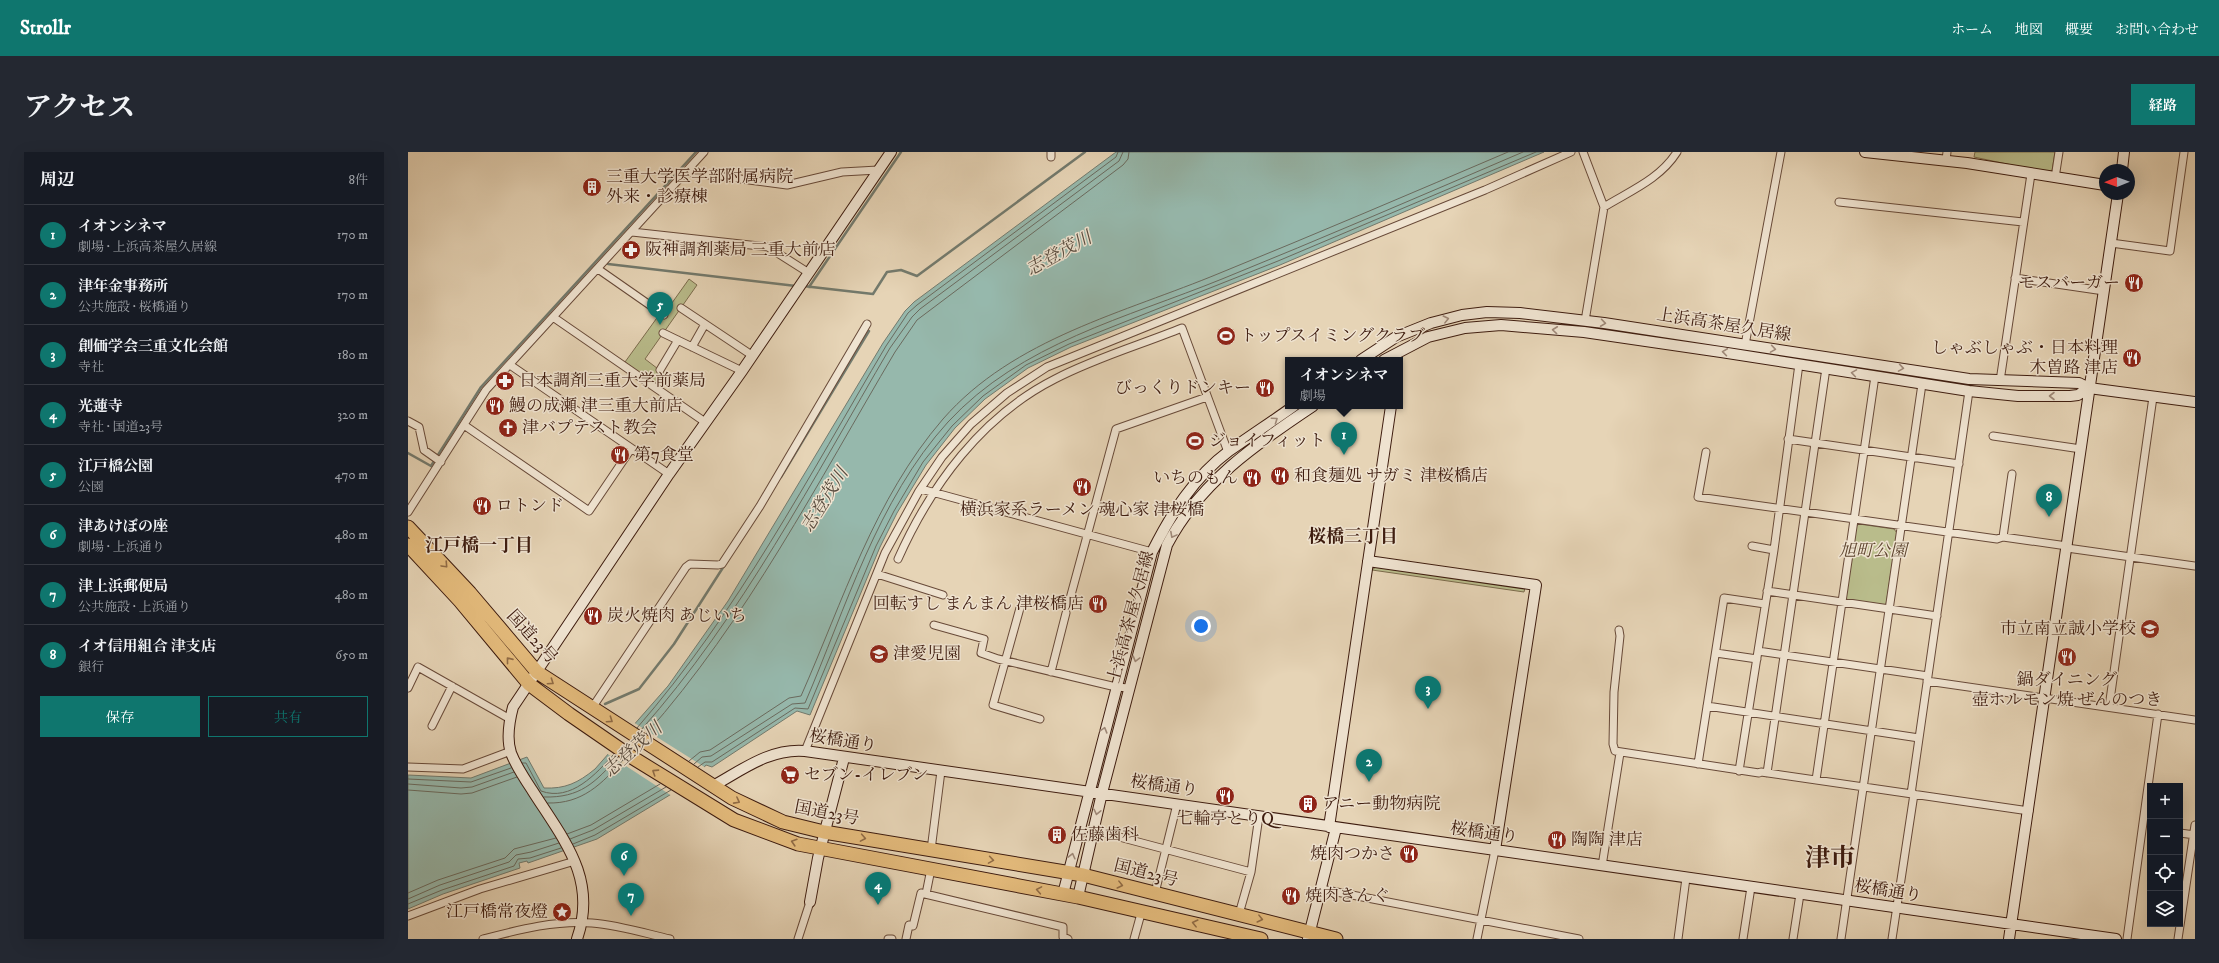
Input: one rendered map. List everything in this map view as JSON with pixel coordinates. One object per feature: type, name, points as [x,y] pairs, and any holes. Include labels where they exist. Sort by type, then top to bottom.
[{"type":"highway","name":"国道23号","points":[[408,528],[470,593],[536,672],[708,784],[766,816],[783,822],[824,832],[1082,876],[1239,914],[1309,936],[1336,939]]},
{"type":"highway","name":"国道23号","points":[[408,545],[433,570],[529,684],[569,714],[688,794],[734,820],[798,844],[1142,910],[1260,939]]},
{"type":"street","points":[[408,512],[486,390],[704,152]]},
{"type":"street","points":[[577,939],[581,922],[583,888],[580,872],[515,761],[511,751],[509,736],[510,719],[517,700],[669,474],[742,371],[891,152]]},
{"type":"street","points":[[805,751],[892,538],[942,457],[971,424],[1007,393],[1047,367],[1485,190],[1571,152]]},
{"type":"street","points":[[1583,152],[1604,207],[1584,332]]},
{"type":"street","points":[[1604,207],[1658,174],[1677,152]]},
{"type":"street","points":[[1746,345],[1781,152]]},
{"type":"street","points":[[1865,152],[1947,156],[2031,174],[2099,184]]},
{"type":"street","points":[[2055,178],[2059,152]]},
{"type":"street","points":[[2123,164],[2124,152]]},
{"type":"street","points":[[2111,243],[2170,251],[2184,152]]},
{"type":"street","points":[[686,172],[787,185],[842,172],[878,170]]},
{"type":"street","points":[[2000,381],[2031,174]]},
{"type":"street","points":[[2009,939],[2046,697],[2089,388],[2117,200]]},
{"type":"street","points":[[1839,202],[2023,222]]},
{"type":"street","points":[[632,232],[768,247],[809,273]]},
{"type":"street","points":[[598,269],[664,315]]},
{"type":"street","points":[[2015,278],[2104,291]]},
{"type":"street","points":[[681,308],[752,356]]},
{"type":"street","name":"上浜高茶屋久居線","points":[[1366,357],[1396,338],[1431,323],[1462,315],[1488,312],[1520,313],[1585,321],[1969,379],[2079,383],[2089,388],[2195,402]]},
{"type":"street","points":[[553,317],[705,422]]},
{"type":"street","points":[[692,347],[706,324]]},
{"type":"street","points":[[592,708],[686,567],[690,564],[722,564],[760,506],[867,324]]},
{"type":"street","name":"上浜高茶屋久居線","points":[[1392,357],[1428,337],[1479,326],[1513,326],[1584,332],[1969,391],[2018,396],[2070,396],[2078,395],[2089,388]]},
{"type":"street","points":[[898,559],[915,524],[934,492],[971,443],[992,422],[1030,394],[1075,370],[1182,328],[1228,452]]},
{"type":"street","points":[[663,333],[742,371]]},
{"type":"street","points":[[660,370],[678,340]]},
{"type":"street","points":[[1739,770],[1774,550],[1799,364]]},
{"type":"street","points":[[510,365],[669,474]]},
{"type":"street","points":[[1767,773],[1826,368]]},
{"type":"street","points":[[1816,780],[1832,662],[1875,376]]},
{"type":"street","points":[[1841,939],[1922,384]]},
{"type":"street","points":[[1892,939],[1913,794],[1919,738],[1969,391]]},
{"type":"street","points":[[1051,672],[1116,429],[1207,397]]},
{"type":"street","points":[[2108,707],[2153,397]]},
{"type":"street","name":"上浜高茶屋久居線","points":[[1063,894],[1088,792],[1152,552],[1167,524],[1187,494],[1208,471],[1228,452],[1290,409]]},
{"type":"street","name":"上浜高茶屋久居線","points":[[1078,897],[1102,793],[1163,557],[1174,531],[1199,496],[1239,458],[1309,409]]},
{"type":"street","points":[[1309,936],[1321,889],[1332,827],[1368,561],[1391,409]]},
{"type":"street","points":[[408,421],[420,427],[424,450],[441,462]]},
{"type":"street","points":[[464,425],[589,511],[631,449]]},
{"type":"street","points":[[1993,436],[2081,449]]},
{"type":"street","points":[[1788,439],[1959,464]]},
{"type":"street","points":[[1706,452],[1698,496],[1997,539],[2003,537],[2195,566]]},
{"type":"street","points":[[2003,537],[2012,474]]},
{"type":"street","points":[[921,489],[1152,552]]},
{"type":"street","points":[[1752,546],[1774,550]]},
{"type":"street","points":[[1368,561],[1536,585],[1495,850],[1478,939]]},
{"type":"street","points":[[877,574],[943,595]]},
{"type":"street","points":[[1767,591],[1937,616]]},
{"type":"street","points":[[1698,764],[1724,598],[1765,604]]},
{"type":"street","points":[[1020,608],[993,705],[1040,719]]},
{"type":"street","points":[[934,625],[984,639],[981,653],[1005,661],[1116,687],[1129,688]]},
{"type":"street","points":[[1619,630],[1620,636],[1614,692],[1613,744],[1615,751],[1620,753],[2029,811]]},
{"type":"street","points":[[1716,652],[1784,655],[1880,669],[1928,679],[2195,720]]},
{"type":"street","points":[[408,688],[418,667],[510,719]]},
{"type":"street","points":[[432,726],[452,686]]},
{"type":"street","points":[[1707,706],[1919,738]]},
{"type":"street","points":[[2127,939],[2146,828],[2158,714]]},
{"type":"street","name":"桜橋通り","points":[[708,784],[770,755],[792,750],[805,751],[844,758],[1102,793],[2006,925],[2011,923],[2116,939]]},
{"type":"street","points":[[408,767],[463,769],[511,751]]},
{"type":"street","points":[[1602,866],[1620,753]]},
{"type":"street","points":[[798,939],[810,902],[811,889],[820,847],[844,758]]},
{"type":"street","points":[[931,850],[941,771]]},
{"type":"street","points":[[1155,894],[1178,804]]},
{"type":"street","points":[[1239,914],[1251,872],[1259,816]]},
{"type":"street","points":[[2178,939],[2195,825]]},
{"type":"street","points":[[1093,830],[1251,872]]},
{"type":"street","points":[[2183,833],[2194,835]]},
{"type":"street","points":[[408,916],[480,889],[575,862]]},
{"type":"street","points":[[926,894],[931,869]]},
{"type":"street","points":[[1678,939],[1686,878]]},
{"type":"street","points":[[1743,939],[1751,887]]},
{"type":"street","points":[[1321,889],[1580,939]]},
{"type":"street","points":[[906,939],[909,925],[913,926],[921,893],[1063,927],[1063,937],[1068,939]]},
{"type":"street","points":[[1793,939],[1800,894]]},
{"type":"street","points":[[1134,939],[1142,910]]},
{"type":"street","points":[[483,939],[552,924],[581,922],[625,928],[670,939]]},
{"type":"green space","points":[[1975,152],[2055,152],[2052,171],[2049,173],[1974,157]]},
{"type":"green space","points":[[689,279],[697,285],[645,359],[666,375],[658,386],[625,362],[659,315],[662,317]]},
{"type":"green space","name":"旭町公園","points":[[1859,524],[1894,529],[1897,533],[1886,605],[1845,599],[1855,527]]},
{"type":"green space","points":[[1377,566],[1525,588],[1524,592],[1372,570]]},
{"type":"water","name":"志登茂川","points":[[1116,152],[1544,152],[1280,265],[1071,347],[1028,368],[985,399],[955,428],[926,465],[897,513],[880,547],[810,715],[797,711],[712,767],[706,765],[693,781],[597,839],[528,863],[527,861],[519,863],[520,868],[443,894],[408,909],[408,775],[471,778],[527,757],[544,788],[552,788],[571,784],[583,778],[595,769],[668,686],[728,601],[883,343],[905,311],[914,302]]},
{"type":"pier","points":[[633,722],[706,768],[694,783],[672,796],[606,753]]},
{"type":"waterway","points":[[408,453],[431,466],[481,387],[696,152]]},
{"type":"waterway","points":[[809,287],[901,152]]},
{"type":"waterway","points":[[803,286],[873,294],[887,272],[901,270],[917,276],[1085,152]]},
{"type":"waterway","points":[[608,264],[796,286]]},
{"type":"waterway","points":[[781,477],[869,331]]},
{"type":"waterway","points":[[605,704],[639,689],[674,644],[724,566]]},
{"type":"place","name":"三重大学医学部附属病院 外来・診療棟","points":[[592,187]]},
{"type":"place","name":"阪神調剤薬局 三重大前店","points":[[631,250]]},
{"type":"place","name":"モスバーガー","points":[[2134,283]]},
{"type":"place","name":"江戸橋公園","points":[[660,325]]},
{"type":"place","name":"トップスイミングクラブ","points":[[1226,336]]},
{"type":"place","name":"しゃぶしゃぶ・日本料理 木曽路 津店","points":[[2132,358]]},
{"type":"place","name":"日本調剤三重大学前薬局","points":[[505,381]]},
{"type":"place","name":"びっくりドンキー","points":[[1265,388]]},
{"type":"place","name":"鰻の成瀬 津三重大前店","points":[[495,406]]},
{"type":"place","name":"津バプテスト教会","points":[[508,428]]},
{"type":"place","name":"ジョイフィット","points":[[1195,441]]},
{"type":"place","name":"第7食堂","points":[[620,455]]},
{"type":"place","name":"イオンシネマ","points":[[1344,455]]},
{"type":"place","name":"和食麺処 サガミ 津桜橋店","points":[[1280,476]]},
{"type":"place","name":"いちのもん","points":[[1252,478]]},
{"type":"place","name":"横浜家系ラーメン 魂心家 津桜橋","points":[[1082,487]]},
{"type":"place","name":"ロトンド","points":[[482,506]]},
{"type":"place","name":"イオ信用組合 津支店","points":[[2049,517]]},
{"type":"place","name":"回転すし まんまん 津桜橋店","points":[[1098,604]]},
{"type":"place","name":"炭火焼肉 あじいち","points":[[593,616]]},
{"type":"place","name":"市立南立誠小学校","points":[[2150,629]]},
{"type":"place","name":"津愛児園","points":[[879,654]]},
{"type":"place","name":"鍋ダイニング 壺ホルモン焼 ぜんのつき","points":[[2067,657]]},
{"type":"place","name":"創価学会三重文化会館","points":[[1428,709]]},
{"type":"place","name":"セブン-イレブン","points":[[790,775]]},
{"type":"place","name":"津年金事務所","points":[[1369,782]]},
{"type":"place","name":"七輪亭とりQ","points":[[1225,796]]},
{"type":"place","name":"アニー動物病院","points":[[1308,804]]},
{"type":"place","name":"佐藤歯科","points":[[1057,835]]},
{"type":"place","name":"陶陶 津店","points":[[1557,840]]},
{"type":"place","name":"焼肉つかさ","points":[[1409,854]]},
{"type":"place","name":"津あけぼの座","points":[[624,876]]},
{"type":"place","name":"焼肉きんぐ","points":[[1291,896]]},
{"type":"place","name":"光蓮寺","points":[[878,905]]},
{"type":"place","name":"江戸橋常夜燈","points":[[562,912]]},
{"type":"place","name":"津上浜郵便局","points":[[631,916]]},
{"type":"district","name":"桜橋三丁目","points":[[1353,537]]},
{"type":"district","name":"江戸橋一丁目","points":[[479,546]]},
{"type":"district","name":"津市","points":[[1830,858]]}]
